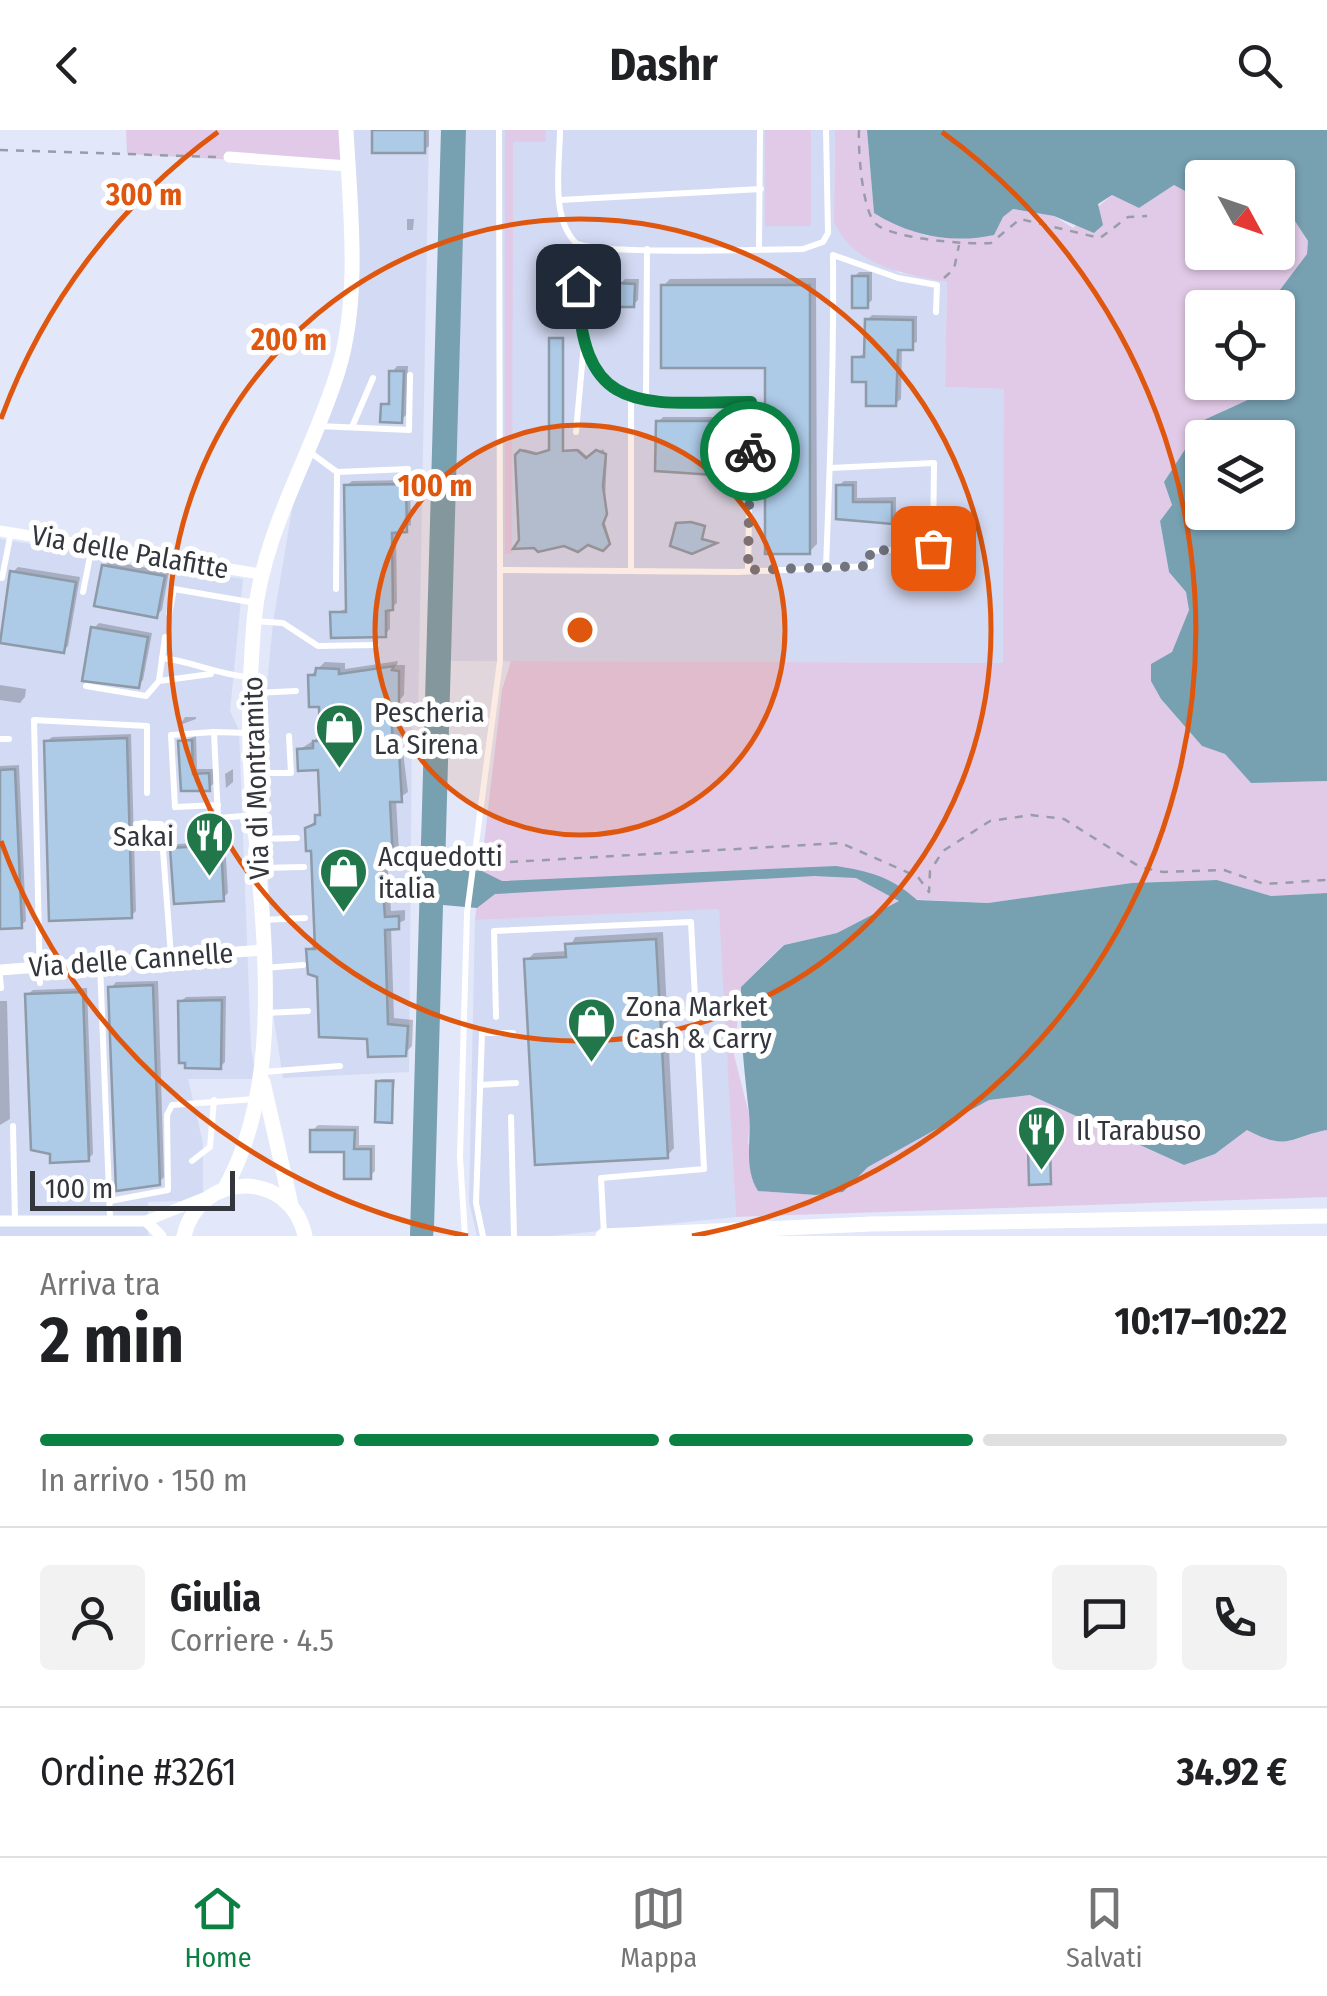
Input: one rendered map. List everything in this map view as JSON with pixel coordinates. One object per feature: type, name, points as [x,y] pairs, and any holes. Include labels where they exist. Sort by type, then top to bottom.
[{"type":"main road","name":"Via di Montramito","points":[[184,1236],[193,1213],[217,1192],[243,1151],[262,1077],[262,920],[250,733],[254,621],[260,574],[274,526],[317,426],[347,334],[346,130]]},
{"type":"main road","name":"Via di Montramito","points":[[262,1077],[291,1205],[307,1234]]},
{"type":"main road","points":[[217,1192],[255,1185],[291,1205]]},
{"type":"main road","points":[[604,1236],[872,1224],[1327,1216]]},
{"type":"street","points":[[230,157],[348,166]]},
{"type":"street","name":"Via delle Palafitte","points":[[6,531],[260,574]]},
{"type":"street","name":"Via delle Cannelle","points":[[0,970],[262,950]]},
{"type":"street","points":[[0,1221],[146,1220],[217,1192]]},
{"type":"street","points":[[146,1220],[161,1236]]},
{"type":"lane","points":[[465,1236],[460,1156],[467,913],[500,661],[499,130]]},
{"type":"lane","points":[[560,130],[560,200],[565,226],[578,246],[579,314],[584,343],[576,432]]},
{"type":"lane","points":[[759,249],[760,130]]},
{"type":"lane","points":[[821,244],[828,233],[826,130]]},
{"type":"lane","points":[[560,200],[761,189]]},
{"type":"lane","points":[[578,246],[646,250],[821,244],[833,256],[898,278],[937,285],[936,312]]},
{"type":"lane","points":[[646,250],[646,400]]},
{"type":"lane","points":[[826,567],[835,402],[833,256]]},
{"type":"lane","points":[[584,343],[604,380],[630,400],[751,402],[748,570]]},
{"type":"lane","points":[[317,426],[409,430],[410,375]]},
{"type":"lane","points":[[352,428],[373,378]]},
{"type":"lane","points":[[630,400],[631,570]]},
{"type":"lane","points":[[306,450],[337,472],[408,469]]},
{"type":"lane","points":[[500,570],[870,566],[870,551],[933,548],[934,463],[830,468]]},
{"type":"lane","points":[[336,590],[337,472]]},
{"type":"lane","points":[[2,578],[6,531]]},
{"type":"lane","points":[[83,592],[92,546]]},
{"type":"lane","points":[[169,614],[174,590],[256,604]]},
{"type":"lane","points":[[254,621],[283,623],[318,646],[376,645]]},
{"type":"lane","points":[[86,686],[146,696],[159,681],[165,637]]},
{"type":"lane","points":[[162,658],[188,661],[213,674],[250,685],[296,690]]},
{"type":"lane","points":[[159,681],[213,674]]},
{"type":"lane","points":[[40,983],[43,967],[34,720],[147,726],[148,793]]},
{"type":"lane","points":[[214,732],[218,818],[255,815]]},
{"type":"lane","points":[[218,804],[175,807],[172,735],[250,733]]},
{"type":"lane","points":[[251,773],[291,772],[289,736]]},
{"type":"lane","points":[[136,824],[161,824],[171,956]]},
{"type":"lane","points":[[258,839],[297,838]]},
{"type":"lane","points":[[260,868],[304,867]]},
{"type":"lane","points":[[262,920],[305,918]]},
{"type":"lane","points":[[496,1017],[494,930],[691,922],[704,1169],[601,1178],[604,1236]]},
{"type":"lane","points":[[100,963],[110,1218]]},
{"type":"lane","points":[[262,969],[303,965]]},
{"type":"lane","points":[[0,978],[1,988]]},
{"type":"lane","points":[[262,1013],[308,1011]]},
{"type":"lane","points":[[482,1236],[476,1203],[482,1033],[513,1033]]},
{"type":"lane","points":[[262,1077],[340,1066]]},
{"type":"lane","points":[[480,1085],[516,1083]]},
{"type":"lane","points":[[110,1201],[166,1192],[169,1107],[258,1098]]},
{"type":"lane","points":[[192,1162],[210,1147],[214,1100]]},
{"type":"lane","points":[[511,1117],[514,1236]]},
{"type":"lane","points":[[13,1126],[16,1220]]},
{"type":"lane","points":[[146,1220],[150,1236]]},
{"type":"path","points":[[859,130],[862,178],[876,224],[959,244],[991,244],[1020,219],[1100,238],[1128,217],[1147,216]]},
{"type":"path","points":[[0,150],[230,157]]},
{"type":"path","points":[[937,285],[954,269],[959,244]]},
{"type":"path","points":[[510,862],[841,842],[918,877],[929,892],[930,871],[943,851],[990,822],[1031,815],[1064,819],[1140,867],[1164,872],[1224,870],[1264,884],[1327,880]]},
{"type":"shaded area","points":[[126,130],[346,130],[348,166],[127,154]]},
{"type":"shaded area","points":[[346,130],[429,130],[418,717],[412,718],[409,1072],[283,1078],[272,1007],[264,715],[273,623],[299,468],[347,334]]},
{"type":"shaded area","points":[[441,130],[466,130],[445,868],[482,871],[502,881],[836,866],[880,876],[917,900],[988,903],[1132,883],[1217,880],[1271,896],[1327,893],[1327,1130],[1281,1142],[1247,1130],[1215,1154],[1184,1165],[1030,1095],[989,1100],[868,1167],[843,1192],[816,1195],[758,1191],[749,1163],[741,987],[784,945],[837,933],[899,901],[856,878],[814,876],[495,894],[477,908],[443,905],[434,1228],[433,1236],[410,1236]]},
{"type":"shaded area","points":[[466,130],[835,130],[834,221],[899,273],[947,281],[945,387],[1004,389],[1004,663],[450,661]]},
{"type":"shaded area","points":[[505,130],[546,130],[546,142],[513,142],[512,554],[505,554]]},
{"type":"shaded area","points":[[765,130],[811,130],[811,226],[765,226]]},
{"type":"shaded area","points":[[835,130],[867,130],[874,213],[927,236],[1003,217],[1013,209],[1054,216],[1073,228],[1112,195],[1139,208],[1174,185],[1185,191],[1185,270],[1295,270],[1280,290],[1185,290],[1185,400],[1248,400],[1225,410],[1217,420],[1185,420],[1185,457],[1164,482],[1172,505],[1160,521],[1169,572],[1186,592],[1189,610],[1172,653],[1151,664],[1151,680],[1161,699],[1202,746],[1225,754],[1251,783],[1327,781],[1327,893],[1271,896],[1217,880],[1132,883],[988,903],[905,899],[837,933],[783,945],[741,987],[734,1055],[750,1118],[748,1142],[759,1191],[816,1195],[843,1192],[868,1167],[989,1100],[1030,1095],[1184,1165],[1215,1154],[1247,1130],[1281,1142],[1327,1130],[1327,1197],[736,1217],[719,909],[475,920],[502,690],[511,661],[1003,663],[1004,389],[945,387],[947,282],[867,258],[842,236],[834,221]]},
{"type":"shaded area","points":[[867,130],[1327,130],[1327,781],[1251,783],[1225,754],[1202,746],[1161,699],[1151,681],[1151,664],[1172,652],[1189,610],[1186,592],[1169,572],[1160,521],[1172,505],[1164,482],[1185,449],[1185,530],[1295,530],[1295,420],[1204,420],[1248,400],[1295,400],[1295,290],[1280,290],[1307,254],[1308,241],[1295,221],[1295,160],[1185,160],[1185,191],[1174,185],[1139,208],[1112,195],[1098,204],[1103,225],[1094,233],[1054,216],[1013,209],[1003,217],[994,235],[979,238],[932,236],[874,213]]},
{"type":"shaded area","points":[[1295,221],[1308,241],[1307,254],[1295,270]]},
{"type":"shaded area","points":[[0,539],[243,579],[230,711],[239,730],[251,1047],[256,1079],[188,1079],[203,1143],[203,1200],[148,1202],[148,1236],[0,1236]]},
{"type":"shaded area","points":[[720,908],[736,1217],[551,1236],[477,1236],[469,1202],[475,920]]},
{"type":"building","points":[[372,130],[425,130],[425,153],[372,153]]},
{"type":"building","points":[[852,276],[868,276],[868,308],[852,308]]},
{"type":"building","points":[[617,283],[635,284],[634,307],[616,307]]},
{"type":"building","points":[[661,285],[810,285],[810,554],[765,554],[765,368],[661,368]]},
{"type":"building","points":[[865,319],[913,320],[913,350],[898,350],[896,406],[866,406],[866,382],[852,382],[852,357],[864,357]]},
{"type":"building","points":[[549,338],[563,338],[563,451],[577,450],[586,458],[596,450],[606,454],[603,486],[607,514],[603,524],[610,544],[603,551],[588,545],[578,552],[564,546],[538,552],[534,548],[513,549],[519,540],[515,455],[520,450],[536,454],[549,450]]},
{"type":"building","points":[[389,371],[404,371],[402,423],[380,422],[381,404],[389,404]]},
{"type":"building","points":[[656,421],[715,421],[715,455],[730,455],[729,476],[655,471]]},
{"type":"building","points":[[406,484],[407,532],[392,533],[393,610],[386,611],[386,637],[331,638],[330,612],[346,612],[344,485]]},
{"type":"building","points":[[836,485],[853,485],[853,502],[892,502],[892,524],[836,519]]},
{"type":"building","points":[[676,523],[705,526],[702,539],[717,543],[692,554],[670,546]]},
{"type":"building","points":[[102,565],[165,576],[157,618],[94,606]]},
{"type":"building","points":[[10,571],[76,582],[64,653],[0,643]]},
{"type":"building","points":[[91,627],[148,637],[139,688],[82,681]]},
{"type":"building","points":[[394,666],[392,670],[399,671],[399,704],[391,705],[393,750],[399,750],[402,802],[390,802],[393,860],[381,861],[385,917],[399,916],[399,929],[385,930],[388,1024],[408,1026],[406,1056],[368,1057],[367,1039],[319,1037],[317,977],[308,974],[306,949],[315,949],[311,851],[306,851],[305,828],[315,824],[315,815],[320,815],[318,770],[298,771],[297,749],[313,748],[313,741],[320,741],[319,707],[309,707],[308,675],[315,675],[316,668],[339,669],[339,674]]},
{"type":"building","points":[[127,738],[132,918],[49,921],[44,741]]},
{"type":"building","points":[[192,740],[193,774],[209,773],[210,791],[181,791],[178,741]]},
{"type":"building","points":[[15,769],[22,928],[0,929],[0,770]]},
{"type":"building","points":[[221,845],[224,901],[174,904],[170,848]]},
{"type":"building","points":[[656,939],[668,1158],[535,1165],[524,959],[566,957],[565,944]]},
{"type":"building","points":[[153,985],[160,1185],[116,1191],[108,987]]},
{"type":"building","points":[[83,992],[89,1161],[50,1163],[50,1154],[31,1150],[25,994]]},
{"type":"building","points":[[222,1000],[221,1069],[185,1068],[185,1063],[179,1063],[178,1001]]},
{"type":"building","points":[[376,1081],[393,1081],[392,1123],[375,1122]]},
{"type":"building","points":[[310,1130],[355,1130],[354,1149],[371,1149],[371,1179],[344,1179],[344,1152],[310,1152]]},
{"type":"building","points":[[1028,1149],[1050,1149],[1051,1184],[1029,1185]]},
{"type":"way so far","points":[[750,451],[748,570],[870,566],[870,551],[933,548]]},
{"type":"place","name":"Pescheria La Sirena","points":[[339,770]]},
{"type":"place","name":"Sakai","points":[[209,878]]},
{"type":"place","name":"Acquedotti italia","points":[[343,914]]},
{"type":"place","name":"Zona Market Cash & Carry","points":[[591,1064]]},
{"type":"place","name":"Il Tarabuso","points":[[1041,1172]]},
{"type":"route","points":[[578,286],[584,343],[609,385],[630,400],[751,402],[750,451]]}]
